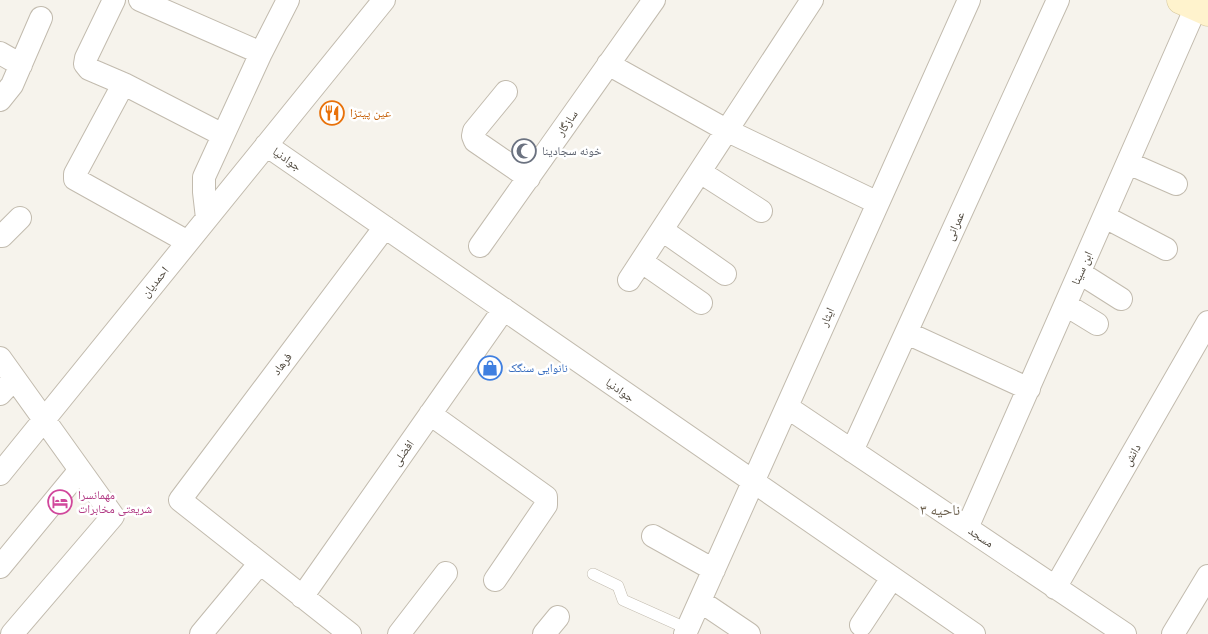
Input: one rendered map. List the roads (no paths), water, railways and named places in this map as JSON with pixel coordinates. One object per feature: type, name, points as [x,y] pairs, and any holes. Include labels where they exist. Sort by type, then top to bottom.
[{"type":"street","points":[[114,0],[86,58],[85,64],[89,69],[124,84],[223,135]]},
{"type":"street","points":[[140,0],[261,53]]},
{"type":"street","points":[[207,218],[204,177],[261,53],[288,0]]},
{"type":"street","name":"احمدیان","points":[[0,474],[384,0]]},
{"type":"street","name":"سازگار","points":[[480,246],[654,0]]},
{"type":"street","points":[[629,280],[812,0]]},
{"type":"street","name":"ایثار","points":[[686,631],[969,0]]},
{"type":"street","name":"عمرانی","points":[[852,451],[1058,0]]},
{"type":"street","name":"ابن سینا","points":[[967,528],[1030,389],[1195,6]]},
{"type":"street","points":[[0,100],[12,85],[41,18]]},
{"type":"street","points":[[0,54],[21,65]]},
{"type":"street","points":[[608,64],[728,131],[878,204]]},
{"type":"street","points":[[506,92],[474,131],[473,136],[475,141],[529,178]]},
{"type":"street","points":[[118,94],[75,174],[75,179],[188,242]]},
{"type":"street","name":"جوادنیا","points":[[266,145],[974,634]]},
{"type":"street","points":[[1128,163],[1176,184]]},
{"type":"street","points":[[700,172],[761,211]]},
{"type":"street","points":[[1105,217],[1166,249]]},
{"type":"street","points":[[0,236],[20,218]]},
{"type":"street","name":"فرهاد","points":[[260,563],[180,500],[385,227]]},
{"type":"street","points":[[662,230],[725,274]]},
{"type":"street","points":[[642,262],[701,303]]},
{"type":"street","points":[[1080,273],[1121,299]]},
{"type":"street","points":[[1066,305],[1097,324]]},
{"type":"street","name":"افضلی","points":[[302,597],[504,309]]},
{"type":"street","name":"دانش","points":[[1055,588],[1208,322]]},
{"type":"street","points":[[907,333],[1030,389]]},
{"type":"street","points":[[0,358],[7,386],[44,420],[114,516],[12,634]]},
{"type":"street","name":"مسجد","points":[[787,407],[1125,634]]},
{"type":"street","points":[[430,414],[546,497],[546,505],[495,580]]},
{"type":"street","points":[[0,568],[80,470]]},
{"type":"street","points":[[653,536],[714,570]]},
{"type":"street","points":[[201,634],[260,563],[350,634]]},
{"type":"street","points":[[399,634],[446,573]]},
{"type":"street","points":[[1173,634],[1208,576]]},
{"type":"street","points":[[861,625],[892,578]]},
{"type":"street","points":[[700,601],[749,634]]},
{"type":"street","points":[[544,634],[558,616]]},
{"type":"lane","points":[[593,574],[618,586],[623,600],[686,631]]},
{"type":"place","name":"عین پیتزا","points":[[332,113]]},
{"type":"place","name":"خونه سجادینا","points":[[524,151]]},
{"type":"place","name":"نانوایی سنگک","points":[[490,368]]},
{"type":"place","name":"مهمانسرا شریعتی مخابرات","points":[[60,502]]},
{"type":"district","name":"ناحیه ۳","points":[[940,510]]}]
